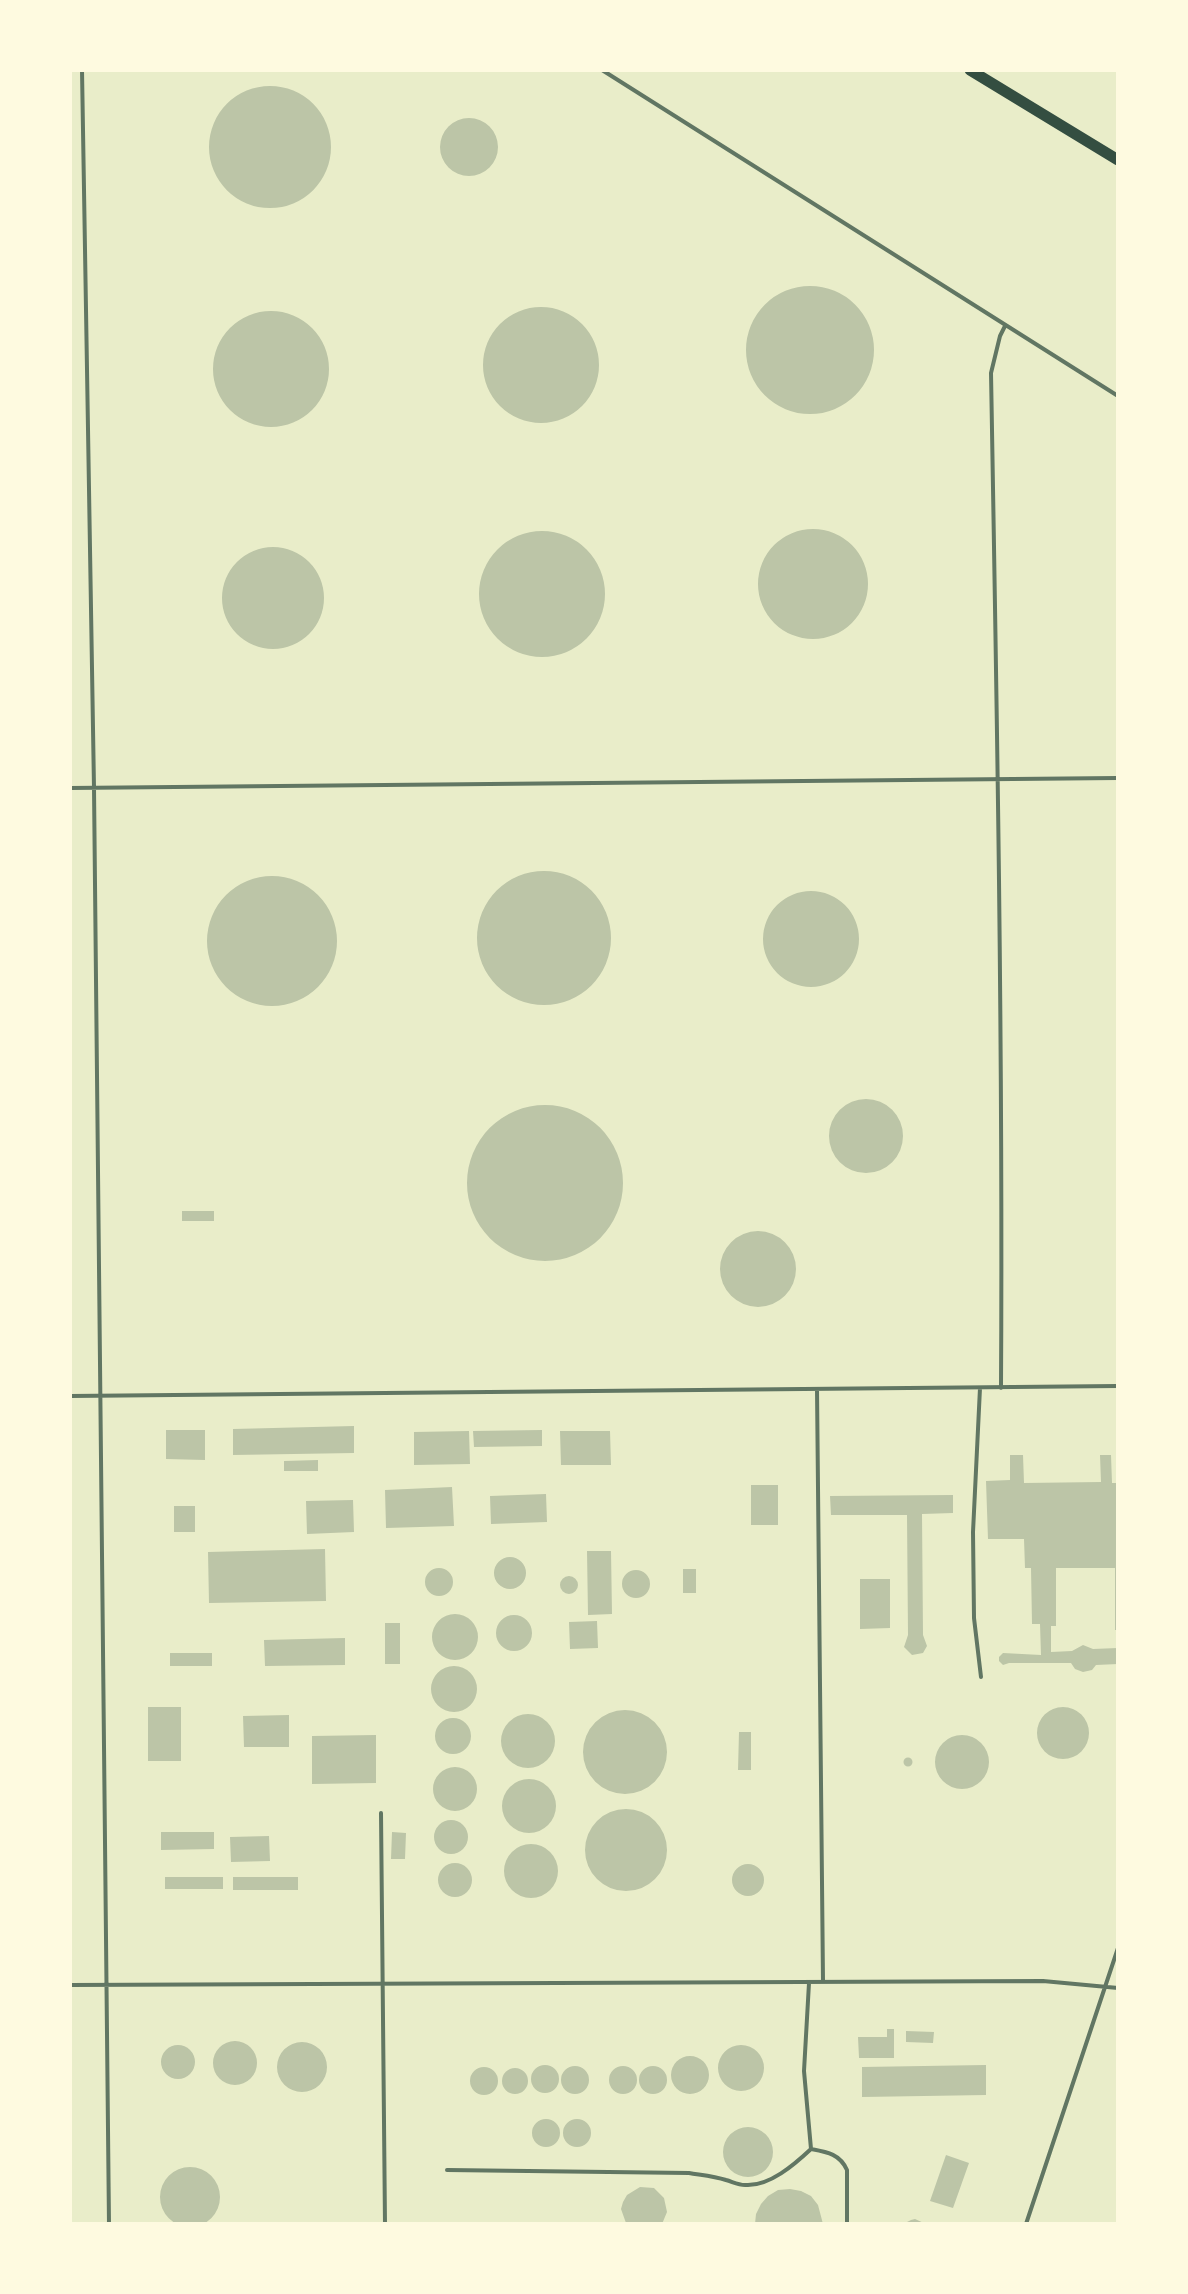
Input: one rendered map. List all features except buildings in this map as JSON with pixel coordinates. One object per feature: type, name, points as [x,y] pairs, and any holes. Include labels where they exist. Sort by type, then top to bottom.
[{"type":"main road","points":[[970,70],[1118,160]]},
{"type":"lane","points":[[82,70],[94,788],[109,2224]]},
{"type":"lane","points":[[602,70],[1118,396]]},
{"type":"lane","points":[[1001,1388],[999,780],[991,373],[1005,326]]},
{"type":"lane","points":[[70,788],[1118,778]]},
{"type":"lane","points":[[70,1396],[1118,1386]]},
{"type":"lane","points":[[980,1388],[973,1547],[974,1618],[981,1677]]},
{"type":"lane","points":[[817,1389],[823,1981]]},
{"type":"lane","points":[[381,1813],[385,2224]]},
{"type":"lane","points":[[1026,2224],[1118,1948]]},
{"type":"lane","points":[[70,1985],[1043,1981],[1118,1988]]},
{"type":"lane","points":[[809,1982],[804,2071],[811,2149]]},
{"type":"lane","points":[[447,2170],[689,2173],[742,2186],[756,2185],[773,2176],[796,2163],[811,2149]]},
{"type":"lane","points":[[811,2149],[834,2155],[844,2162],[847,2170],[847,2224]]}]
